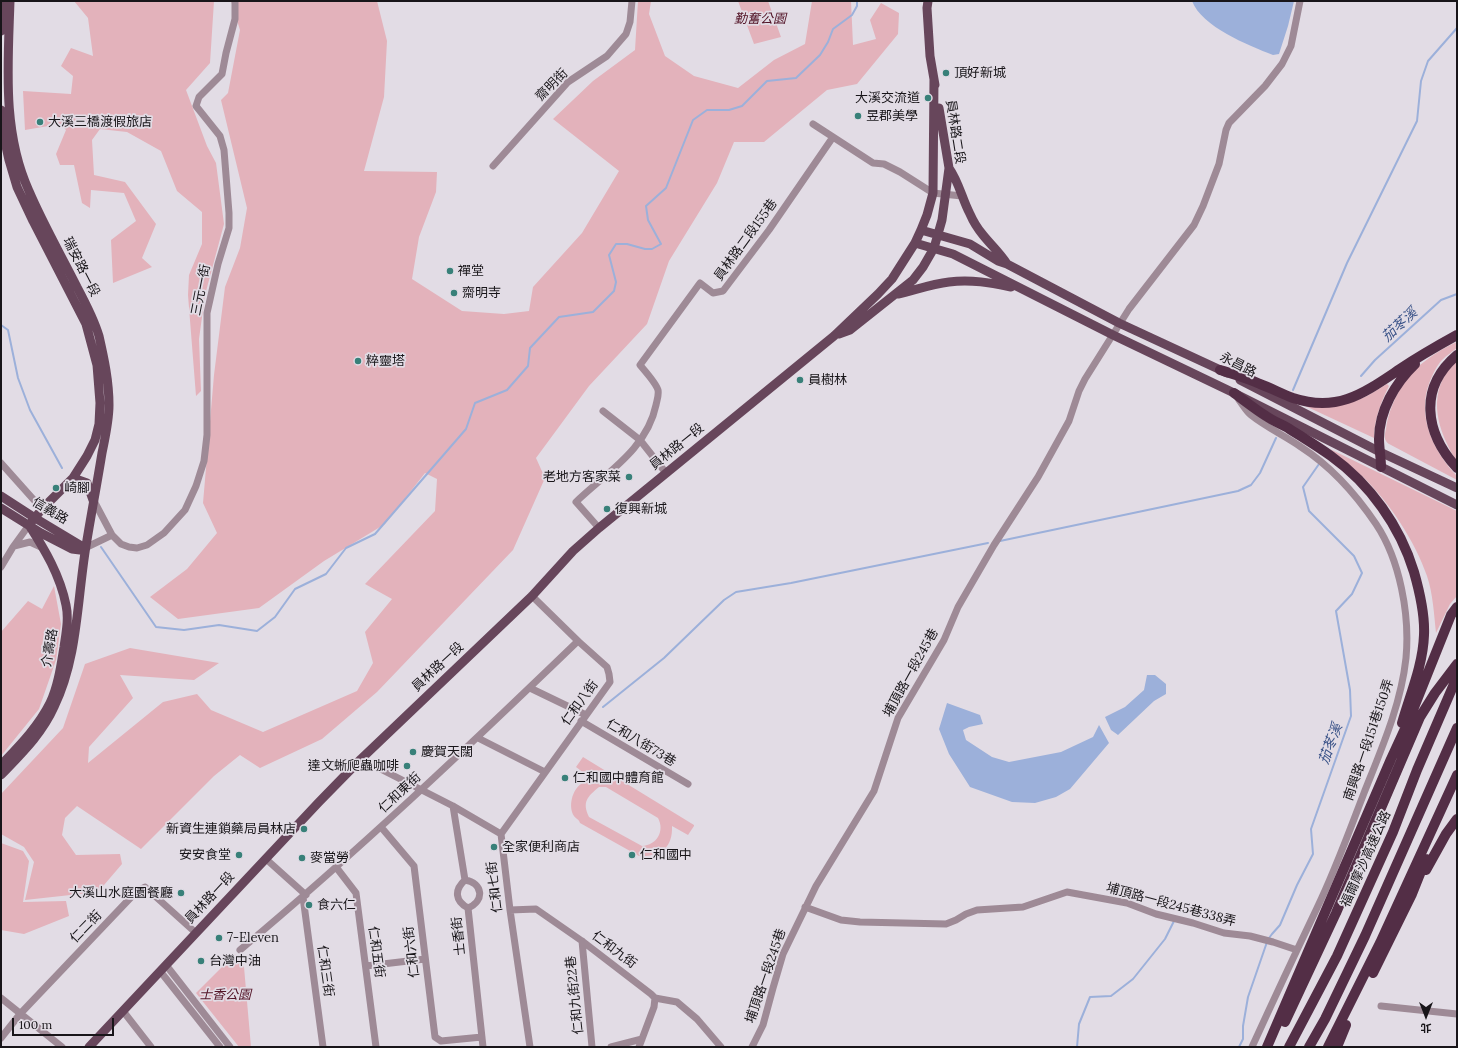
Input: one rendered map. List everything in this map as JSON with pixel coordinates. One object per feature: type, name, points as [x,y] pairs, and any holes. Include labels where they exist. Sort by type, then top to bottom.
[{"type":"highway","points":[[1220,370],[1260,384],[1293,398],[1308,401],[1334,402],[1355,397],[1368,391],[1434,347],[1457,335]]},
{"type":"highway","points":[[1382,467],[1379,438],[1385,408],[1393,392],[1408,371],[1434,347]]},
{"type":"highway","points":[[1457,355],[1441,371],[1431,395],[1430,410],[1436,436],[1441,447],[1457,468]]},
{"type":"highway","points":[[1234,393],[1268,417],[1287,427],[1332,457],[1356,477],[1391,521],[1407,551],[1423,608],[1424,635],[1422,654],[1391,759]]},
{"type":"highway","points":[[1267,1047],[1325,910],[1409,720],[1450,615],[1457,607]]},
{"type":"highway","points":[[1271,1047],[1281,1030],[1316,958],[1420,717],[1435,693],[1457,664]]},
{"type":"highway","name":"福爾摩沙高速公路","points":[[1290,1047],[1337,956],[1393,832],[1416,770],[1457,677]]},
{"type":"highway","points":[[1309,1047],[1325,1019],[1365,936],[1457,728]]},
{"type":"highway","points":[[1328,1047],[1380,943],[1457,775]]},
{"type":"highway","points":[[1412,894],[1457,786]]},
{"type":"highway","points":[[1337,1047],[1350,1016],[1412,894],[1446,834],[1457,819]]},
{"type":"main road","points":[[1,1],[1,31]]},
{"type":"main road","name":"瑞安路一段","points":[[10,1],[8,96],[11,131],[19,165],[28,190],[89,310],[98,333],[107,372],[109,406],[106,436],[85,548]]},
{"type":"main road","name":"員林路二段","points":[[928,1],[927,8],[930,56],[949,168],[942,220],[937,235]]},
{"type":"main road","name":"員林路二段","points":[[915,243],[927,215],[933,193],[934,79]]},
{"type":"main road","name":"瑞安路一段","points":[[1,110],[3,133],[17,187],[86,324],[97,365],[100,403],[99,424],[95,440],[88,456],[73,478],[42,509],[32,522]]},
{"type":"main road","points":[[949,168],[955,176],[970,214],[982,235],[1002,256],[1007,264]]},
{"type":"main road","name":"永昌路","points":[[921,230],[970,244],[998,261],[1007,264],[1119,323],[1220,370],[1380,452],[1457,488]]},
{"type":"main road","name":"員林路一段","points":[[834,336],[850,330],[913,280],[923,267],[934,248],[937,235]]},
{"type":"main road","name":"永昌路","points":[[915,243],[953,254],[1113,336],[1234,393],[1457,505]]},
{"type":"main road","name":"員林路一段","points":[[89,1047],[361,759],[532,596],[573,551],[599,528],[834,336],[892,279],[915,243]]},
{"type":"main road","points":[[895,295],[949,282],[968,281],[984,282],[1022,289]]},
{"type":"main road","points":[[73,478],[87,483],[94,501]]},
{"type":"main road","name":"信義路","points":[[1,496],[32,522]]},
{"type":"main road","name":"信義路","points":[[1,508],[32,522]]},
{"type":"main road","points":[[32,522],[72,549],[80,550],[85,548]]},
{"type":"main road","name":"介壽路","points":[[1,765],[21,744],[42,717],[50,702],[63,654],[67,631],[67,606],[60,583],[32,522]]},
{"type":"main road","name":"介壽路","points":[[1,775],[40,732],[54,708],[61,692],[72,649],[85,548]]},
{"type":"street","name":"三元一街","points":[[94,501],[112,535],[122,544],[137,548],[147,545],[164,533],[185,510],[196,486],[204,461],[207,435],[207,313],[218,264],[227,238],[229,213],[224,150],[220,136],[196,106],[199,97],[222,74],[235,19],[235,1]]},
{"type":"street","name":"齋明街","points":[[493,166],[568,82],[607,56],[626,34],[630,22],[632,1]]},
{"type":"street","name":"埔頂路一段245巷","points":[[752,1047],[763,1025],[783,954],[816,886],[874,791],[898,718],[944,640],[958,607],[994,545],[1038,477],[1069,421],[1079,391],[1113,336],[1119,323],[1194,224],[1203,206],[1219,164],[1226,130],[1229,123],[1265,86],[1282,64],[1291,46],[1300,1]]},
{"type":"street","points":[[813,124],[873,163],[884,164],[895,169],[933,193],[962,196]]},
{"type":"street","name":"員林路二段155巷","points":[[640,440],[647,429],[655,409],[658,394],[657,389],[640,365],[700,283],[713,293],[723,291],[773,224],[833,137]]},
{"type":"street","name":"南興路一段151巷150弄","points":[[1234,393],[1249,414],[1301,446],[1327,465],[1360,501],[1378,527],[1390,553],[1400,582],[1405,610],[1406,656],[1403,681],[1382,748],[1317,908],[1252,1047]]},
{"type":"street","points":[[603,411],[640,440],[666,473]]},
{"type":"street","points":[[599,528],[576,502],[627,457],[640,440]]},
{"type":"street","points":[[1,463],[42,509]]},
{"type":"street","points":[[1,567],[13,546],[32,522]]},
{"type":"street","points":[[85,548],[112,535]]},
{"type":"street","points":[[13,546],[30,542],[44,548]]},
{"type":"street","name":"仁和八街","points":[[501,834],[610,682],[607,667],[532,596]]},
{"type":"street","name":"仁和東街","points":[[240,950],[304,896],[381,827],[478,738],[578,641]]},
{"type":"street","name":"仁和八街73巷","points":[[530,688],[583,718],[688,784]]},
{"type":"street","points":[[478,738],[545,772]]},
{"type":"street","points":[[361,759],[453,806],[501,834]]},
{"type":"street","points":[[453,806],[465,880],[472,881],[480,892],[479,900],[468,908]]},
{"type":"street","name":"仁和六街","points":[[381,827],[414,866],[435,1037],[441,1040],[482,1037]]},
{"type":"street","name":"仁和七街","points":[[501,834],[510,910],[530,1047]]},
{"type":"street","points":[[266,859],[304,896]]},
{"type":"street","name":"仁和五街","points":[[336,867],[356,893],[376,1047]]},
{"type":"street","name":"士香街","points":[[465,880],[459,885],[457,893],[458,900],[462,905],[468,908],[483,1047]]},
{"type":"street","name":"仁二街","points":[[1,1038],[20,1014],[136,892],[145,887],[196,933]]},
{"type":"street","name":"埔頂路一段245巷338弄","points":[[805,906],[841,920],[860,922],[946,924],[977,910],[1022,907],[1067,892],[1128,903],[1156,914],[1193,923],[1224,934],[1261,938],[1297,950]]},
{"type":"street","name":"仁和三街","points":[[304,896],[323,1047]]},
{"type":"street","name":"仁和九街","points":[[510,910],[536,909],[582,940],[655,998]]},
{"type":"street","name":"仁和九街22巷","points":[[582,940],[592,1047]]},
{"type":"street","points":[[366,966],[425,959]]},
{"type":"street","points":[[163,968],[220,1047]]},
{"type":"street","points":[[163,968],[230,1047]]},
{"type":"street","points":[[1,998],[62,1047]]},
{"type":"street","points":[[639,1047],[654,1007],[655,998],[677,1002],[697,1019],[721,1047]]},
{"type":"street","points":[[1381,1006],[1457,1014]]},
{"type":"street","points":[[123,1011],[151,1047]]},
{"type":"street","points":[[611,1047],[642,1039]]},
{"type":"green space","points":[[74,1],[214,1],[210,63],[186,90],[207,146],[216,163],[224,224],[205,295],[199,339],[201,391],[196,396],[188,295],[189,275],[202,244],[202,212],[177,191],[161,151],[127,132],[100,129],[92,140],[94,175],[125,182],[156,224],[142,258],[152,267],[113,283],[111,240],[136,221],[124,193],[91,190],[90,208],[82,203],[74,165],[60,165],[56,154],[66,130],[60,124],[25,130],[23,91],[71,94],[73,76],[61,66],[71,48],[93,56],[88,18]]},
{"type":"green space","points":[[231,1],[377,1],[387,41],[384,97],[364,171],[437,172],[436,192],[419,237],[412,279],[462,311],[504,314],[529,311],[533,287],[582,233],[619,171],[553,119],[593,81],[635,50],[638,1],[651,1],[649,14],[665,56],[694,76],[738,88],[774,60],[805,44],[812,1],[851,1],[853,45],[876,39],[870,20],[881,3],[899,13],[898,34],[857,84],[827,90],[764,142],[734,142],[717,183],[669,261],[647,324],[589,386],[536,458],[545,478],[513,550],[377,692],[322,739],[260,768],[240,755],[214,776],[141,849],[77,806],[65,818],[62,835],[76,855],[120,854],[122,864],[98,892],[25,900],[34,862],[24,847],[1,834],[1,794],[63,728],[85,664],[130,648],[219,663],[194,680],[120,675],[133,698],[89,747],[88,763],[163,702],[197,694],[211,710],[263,732],[357,691],[373,663],[365,632],[392,599],[365,584],[435,511],[437,479],[425,473],[385,524],[324,561],[259,608],[178,619],[150,597],[187,569],[217,533],[203,503],[214,375],[225,287],[240,248],[247,208],[221,100],[228,93],[240,30]]},
{"type":"green space","name":"勤奮公園","points":[[738,1],[768,1],[781,37],[754,44]]},
{"type":"green space","points":[[1457,342],[1457,348],[1438,364],[1426,394],[1425,407],[1429,432],[1434,444],[1448,466],[1457,476],[1457,480],[1389,444],[1386,441],[1385,432],[1390,412],[1397,394],[1413,371],[1429,358]]},
{"type":"green space","points":[[1457,361],[1457,462],[1442,431],[1437,408],[1437,397],[1446,373]]},
{"type":"green space","points":[[1387,384],[1389,386],[1378,411],[1374,438],[1301,404],[1355,401],[1367,396]]},
{"type":"green space","points":[[1330,449],[1457,511],[1457,596],[1450,604],[1436,633],[1431,590],[1416,549],[1392,510],[1373,487],[1359,473]]},
{"type":"green space","points":[[54,586],[61,624],[56,660],[39,709],[1,756],[1,632],[28,601],[42,609]]},
{"type":"green space","points":[[583,757],[694,826],[688,835],[672,826],[670,840],[664,850],[653,855],[639,856],[580,823],[574,816],[571,804],[575,790],[581,784],[593,780],[576,767]],"holes":[[[599,787],[606,787],[658,818],[661,828],[656,840],[642,846],[589,817],[586,807],[587,800]]]},
{"type":"green space","points":[[1,843],[23,851],[29,861],[23,902],[66,901],[69,916],[24,934],[1,930]]},
{"type":"green space","name":"士香公園","points":[[235,954],[244,967],[251,1047],[239,1047],[196,993]]},
{"type":"water","points":[[1192,1],[1294,1],[1279,54],[1273,55],[1251,46],[1215,27],[1197,10]]},
{"type":"water","points":[[1147,675],[1155,675],[1166,684],[1166,694],[1154,701],[1118,735],[1111,730],[1105,717],[1125,707],[1144,690]]},
{"type":"water","points":[[947,703],[980,715],[983,724],[963,730],[966,740],[992,757],[1009,762],[1061,752],[1093,737],[1099,725],[1109,743],[1070,789],[1056,797],[1035,803],[1012,802],[970,787],[949,754],[939,729]]},
{"type":"waterway","points":[[101,547],[156,627],[184,630],[219,625],[257,631],[275,617],[295,589],[326,574],[346,548],[375,534],[466,429],[475,403],[507,390],[528,366],[530,348],[559,317],[593,312],[614,291],[616,282],[609,255],[616,244],[627,244],[645,249],[652,249],[661,244],[648,220],[646,206],[666,188],[693,120],[707,110],[729,110],[742,106],[767,81],[796,78],[820,55],[828,42],[833,29],[852,15],[857,6],[857,1]]},
{"type":"waterway","points":[[1293,390],[1347,263],[1417,121],[1421,81],[1428,61],[1457,28]]},
{"type":"waterway","name":"茄苳溪","points":[[1361,376],[1375,360],[1441,300],[1457,294]]},
{"type":"waterway","points":[[1,325],[8,330],[18,378],[30,410],[62,468]]},
{"type":"waterway","points":[[1000,541],[1238,491],[1251,485],[1260,473],[1276,438]]},
{"type":"waterway","name":"茄苳溪","points":[[1269,938],[1280,925],[1297,885],[1313,854],[1311,829],[1351,716],[1350,690],[1336,611],[1352,594],[1362,573],[1354,556],[1309,511],[1303,487],[1319,464]]},
{"type":"waterway","points":[[603,707],[664,658],[724,600],[736,592],[791,583],[988,543]]},
{"type":"waterway","points":[[1077,1047],[1079,1024],[1090,997],[1111,996],[1133,979],[1165,939],[1174,921]]},
{"type":"waterway","name":"茄苳溪","points":[[1239,1047],[1243,1039],[1243,1026],[1248,997],[1267,942]]},
{"type":"place","name":"頂好新城","points":[[946,73]]},
{"type":"place","name":"大溪交流道","points":[[928,98]]},
{"type":"place","name":"昱郡美學","points":[[858,116]]},
{"type":"place","name":"大溪三橋渡假旅店","points":[[40,122]]},
{"type":"place","name":"禪堂","points":[[450,271]]},
{"type":"place","name":"齋明寺","points":[[454,293]]},
{"type":"place","name":"粹靈塔","points":[[358,361]]},
{"type":"place","name":"員樹林","points":[[800,380]]},
{"type":"place","name":"老地方客家菜","points":[[629,477]]},
{"type":"place","name":"崎腳","points":[[56,488]]},
{"type":"place","name":"復興新城","points":[[607,509]]},
{"type":"place","name":"慶賀天闊","points":[[413,752]]},
{"type":"place","name":"達文蜥爬蟲咖啡","points":[[407,766]]},
{"type":"place","name":"仁和國中體育館","points":[[565,778]]},
{"type":"place","name":"新資生連鎖藥局員林店","points":[[304,829]]},
{"type":"place","name":"全家便利商店","points":[[494,847]]},
{"type":"place","name":"安安食堂","points":[[239,855]]},
{"type":"place","name":"仁和國中","points":[[632,855]]},
{"type":"place","name":"麥當勞","points":[[302,858]]},
{"type":"place","name":"大溪山水庭園餐廳","points":[[181,893]]},
{"type":"place","name":"食六仁","points":[[309,905]]},
{"type":"place","name":"7-Eleven","points":[[219,938]]},
{"type":"place","name":"台灣中油","points":[[201,961]]}]
